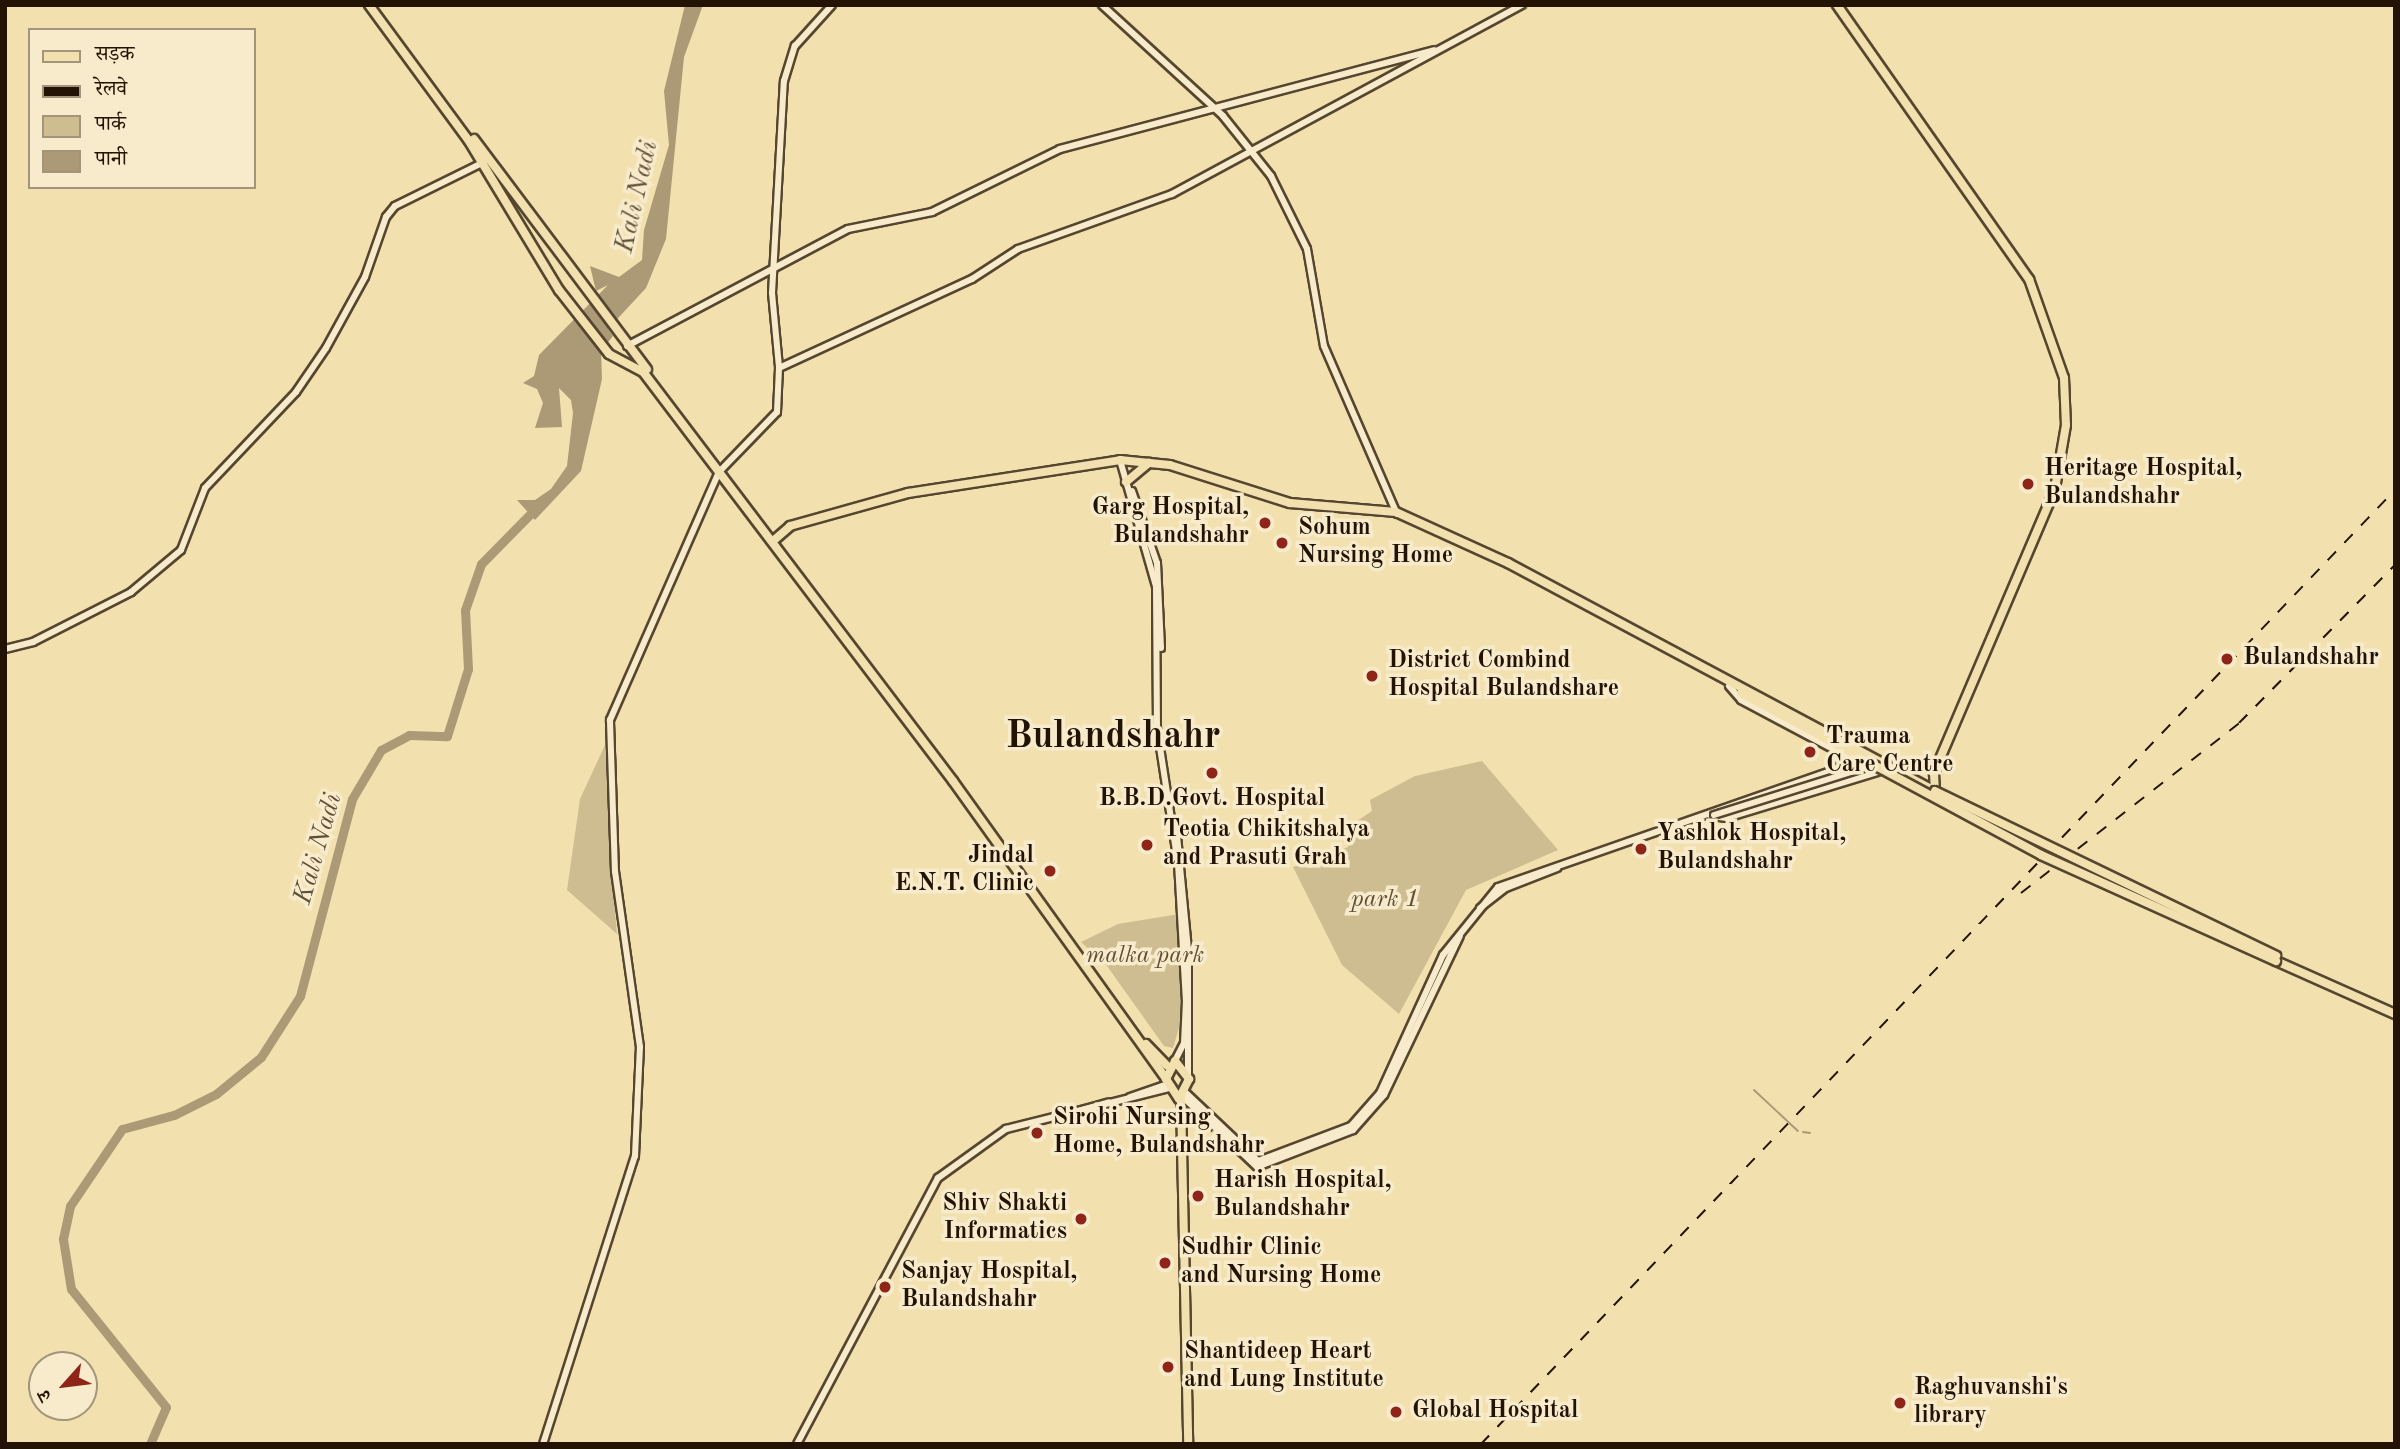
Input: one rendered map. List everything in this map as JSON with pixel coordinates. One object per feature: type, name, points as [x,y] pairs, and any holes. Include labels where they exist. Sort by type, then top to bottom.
[{"type":"main road","points":[[371,5],[582,289],[1171,1064],[1188,1073],[1181,1097],[1185,1444]]},
{"type":"main road","points":[[1837,5],[2029,279],[2064,378],[2066,425],[2055,489],[1934,773],[1935,791]]},
{"type":"main road","points":[[486,161],[559,290],[604,349],[641,369],[720,470]]},
{"type":"main road","points":[[774,540],[790,526],[908,493],[1120,460],[1151,463],[1278,501],[1397,514],[1508,563],[1935,791],[2277,958]]},
{"type":"main road","points":[[1127,484],[1151,463]]},
{"type":"main road","points":[[1397,514],[1506,567],[2042,855],[2395,1011]]},
{"type":"main road","points":[[774,540],[1167,1084],[1181,1097]]},
{"type":"main road","points":[[1167,1084],[1171,1064]]},
{"type":"street","points":[[543,1444],[635,1156],[640,1047],[615,872],[610,720],[720,470],[776,412],[779,368],[775,268],[786,68],[804,33],[832,5]]},
{"type":"street","points":[[1101,5],[1255,151],[1297,223],[1324,346],[1397,514]]},
{"type":"street","points":[[779,368],[971,279],[1018,249],[1143,208],[1255,151],[1522,5]]},
{"type":"street","points":[[623,343],[848,229],[932,212],[1060,149],[1444,48]]},
{"type":"street","points":[[5,649],[50,635],[131,592],[181,550],[205,488],[296,392],[326,348],[365,277],[386,217],[395,206],[486,161]]},
{"type":"street","points":[[1120,460],[1156,586],[1157,729],[1178,863],[1186,1001],[1184,1043],[1171,1064]]},
{"type":"street","points":[[1127,484],[1161,585],[1161,728],[1184,884],[1188,1073]]},
{"type":"street","points":[[1712,815],[1727,818],[1877,772],[1741,700],[1729,686]]},
{"type":"street","points":[[1181,1097],[1258,1161],[1351,1126],[1380,1093],[1443,955],[1498,887],[1834,771],[1850,758]]},
{"type":"street","points":[[1181,1097],[1257,1167],[1353,1130],[1384,1095],[1447,957],[1480,908],[1515,883],[1712,815],[1874,765]]},
{"type":"street","points":[[797,1444],[938,1178],[1006,1129],[1167,1084]]},
{"type":"green space","points":[[611,732],[617,934],[567,890],[580,799]]},
{"type":"green space","name":"park 1","points":[[1482,761],[1558,850],[1466,890],[1399,1014],[1342,965],[1293,867],[1348,847],[1357,821],[1372,811],[1370,800],[1415,776]]},
{"type":"green space","name":"malka park","points":[[1179,914],[1183,1014],[1173,1048],[1164,1046],[1107,966],[1081,942],[1118,924]]},
{"type":"water","points":[[685,5],[703,5],[684,57],[666,239],[646,288],[608,329],[613,336],[601,351],[602,379],[581,471],[535,520],[517,500],[535,500],[551,489],[567,466],[573,413],[571,400],[559,388],[562,427],[535,428],[543,403],[537,389],[523,383],[534,376],[539,355],[608,285],[596,291],[590,266],[619,277],[642,260],[644,230],[669,145],[664,91]]},
{"type":"waterway","name":"Kali Nadi","points":[[150,1444],[166,1407],[71,1289],[63,1239],[70,1206],[122,1129],[174,1115],[216,1094],[261,1057],[300,996],[352,799],[381,750],[409,735],[447,736],[468,669],[465,610],[481,564],[538,506]]},
{"type":"waterway","points":[[1754,1090],[1798,1131]]},
{"type":"waterway","points":[[1803,1132],[1810,1133]]},
{"type":"railway","points":[[1481,1444],[2395,490]]},
{"type":"railway","points":[[2021,893],[2239,723],[2395,565]]},
{"type":"place","name":"Heritage Hospital, Bulandshahr","points":[[2028,484]]},
{"type":"place","name":"Garg Hospital, Bulandshahr","points":[[1265,523]]},
{"type":"place","name":"Sohum Nursing Home","points":[[1282,543]]},
{"type":"place","name":"Bulandshahr","points":[[2227,659]]},
{"type":"place","name":"District Combind Hospital Bulandshare","points":[[1372,676]]},
{"type":"place","name":"Trauma Care Centre","points":[[1810,752]]},
{"type":"place","name":"B.B.D.Govt. Hospital","points":[[1212,773]]},
{"type":"place","name":"Teotia Chikitshalya and Prasuti Grah","points":[[1147,845]]},
{"type":"place","name":"Yashlok Hospital, Bulandshahr","points":[[1641,849]]},
{"type":"place","name":"Jindal E.N.T. Clinic","points":[[1050,871]]},
{"type":"place","name":"Sirohi Nursing Home, Bulandshahr","points":[[1037,1133]]},
{"type":"place","name":"Harish Hospital, Bulandshahr","points":[[1198,1196]]},
{"type":"place","name":"Shiv Shakti Informatics","points":[[1081,1219]]},
{"type":"place","name":"Sudhir Clinic and Nursing Home","points":[[1165,1263]]},
{"type":"place","name":"Sanjay Hospital, Bulandshahr","points":[[885,1287]]},
{"type":"place","name":"Shantideep Heart and Lung Institute","points":[[1168,1367]]},
{"type":"place","name":"Raghuvanshi's library","points":[[1900,1403]]},
{"type":"place","name":"Global Hospital","points":[[1396,1412]]},
{"type":"district","name":"Bulandshahr","points":[[1113,738]]}]
